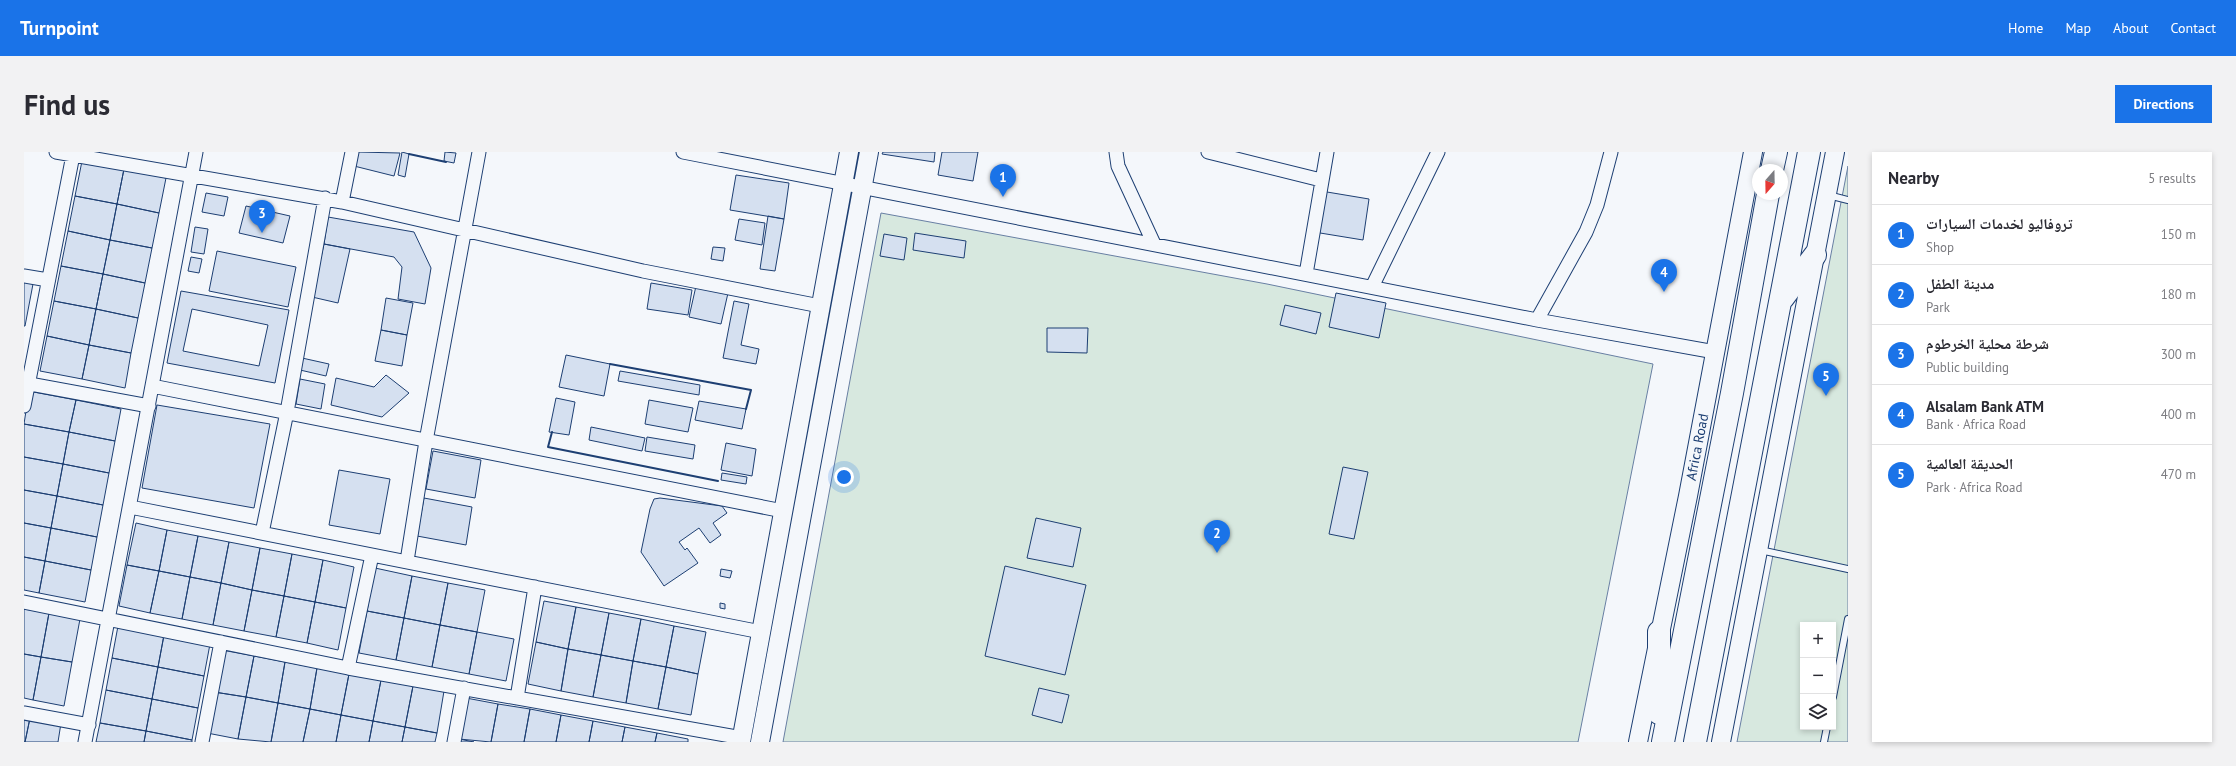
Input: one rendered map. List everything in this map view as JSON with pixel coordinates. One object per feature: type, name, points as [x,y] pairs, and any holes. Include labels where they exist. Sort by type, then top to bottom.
[{"type":"highway","points":[[1773,164],[1776,152]]},
{"type":"highway","points":[[1695,742],[1809,152]]},
{"type":"highway","name":"Africa Road","points":[[1663,742],[1732,393],[1767,200]]},
{"type":"highway","points":[[1780,302],[1815,255]]},
{"type":"highway","points":[[1658,742],[1659,632]]},
{"type":"street","points":[[56,152],[325,198],[643,271],[820,306]]},
{"type":"street","points":[[85,742],[196,152]]},
{"type":"street","points":[[342,202],[352,152]]},
{"type":"street","points":[[407,561],[426,441],[479,152]]},
{"type":"street","points":[[683,152],[843,182],[1537,320],[1715,352]]},
{"type":"street","points":[[24,602],[348,668],[464,688],[741,740],[849,152]]},
{"type":"street","points":[[760,742],[869,152]]},
{"type":"street","points":[[1116,152],[1118,166],[1154,244]]},
{"type":"street","points":[[1208,152],[1321,180]]},
{"type":"street","points":[[1306,274],[1327,152]]},
{"type":"street","points":[[1372,287],[1438,152]]},
{"type":"street","points":[[1537,320],[1586,232],[1597,205],[1611,152]]},
{"type":"street","name":"Africa Road","points":[[1638,742],[1753,152]]},
{"type":"street","points":[[1721,742],[1835,152]]},
{"type":"street","points":[[24,406],[26,383],[73,155]]},
{"type":"street","points":[[262,533],[287,412],[325,198]]},
{"type":"street","points":[[24,276],[48,280]]},
{"type":"street","points":[[26,383],[149,406]]},
{"type":"street","points":[[152,386],[783,511]]},
{"type":"street","points":[[130,507],[761,632]]},
{"type":"street","points":[[348,668],[372,555]]},
{"type":"street","points":[[517,698],[535,587]]},
{"type":"street","points":[[202,742],[221,642]]},
{"type":"street","points":[[454,742],[464,688]]},
{"type":"street","points":[[24,713],[89,725]]},
{"type":"lane","points":[[1826,195],[1848,200]]},
{"type":"lane","points":[[1758,549],[1848,569]]},
{"type":"lane","points":[[1834,694],[1848,619]]},
{"type":"lane","points":[[1824,742],[1826,730]]},
{"type":"shaded area","points":[[1848,166],[1848,742],[1737,742]]},
{"type":"shaded area","points":[[881,213],[1267,284],[1653,364],[1578,742],[783,742]]},
{"type":"building","points":[[357,152],[400,153],[394,176],[354,166]]},
{"type":"building","points":[[402,152],[409,154],[405,177],[398,175]]},
{"type":"building","points":[[445,152],[456,153],[454,163],[444,161]]},
{"type":"building","points":[[883,152],[935,152],[934,162],[882,154]]},
{"type":"building","points":[[942,152],[978,152],[973,181],[938,175]]},
{"type":"building","points":[[82,161],[124,169],[117,204],[75,196]]},
{"type":"building","points":[[124,169],[166,178],[159,213],[117,204]]},
{"type":"building","points":[[736,175],[789,183],[784,219],[730,210]]},
{"type":"building","points":[[1321,191],[1369,199],[1363,240],[1314,232]]},
{"type":"building","points":[[206,193],[228,197],[224,216],[202,212]]},
{"type":"building","points":[[75,196],[117,204],[110,240],[68,231]]},
{"type":"building","points":[[117,204],[159,213],[152,248],[110,240]]},
{"type":"building","points":[[246,206],[290,216],[283,243],[239,233]]},
{"type":"building","points":[[768,216],[784,219],[775,271],[760,269]]},
{"type":"building","points":[[328,217],[414,232],[431,268],[425,304],[398,299],[402,267],[394,257],[324,244]]},
{"type":"building","points":[[739,219],[765,223],[762,245],[735,240]]},
{"type":"building","points":[[195,227],[208,229],[204,254],[191,252]]},
{"type":"building","points":[[68,231],[110,240],[103,274],[61,266]]},
{"type":"building","points":[[915,233],[966,241],[964,258],[913,250]]},
{"type":"building","points":[[884,234],[907,238],[904,260],[880,256]]},
{"type":"building","points":[[110,240],[152,248],[145,283],[103,274]]},
{"type":"building","points":[[324,244],[350,249],[338,303],[312,297]]},
{"type":"building","points":[[713,247],[725,248],[723,261],[711,259]]},
{"type":"building","points":[[217,251],[296,267],[288,307],[209,291]]},
{"type":"building","points":[[191,257],[202,259],[199,273],[188,271]]},
{"type":"building","points":[[61,266],[103,274],[96,309],[54,301]]},
{"type":"building","points":[[103,274],[145,283],[138,318],[96,309]]},
{"type":"building","points":[[24,282],[33,284],[25,326],[24,326]]},
{"type":"building","points":[[651,283],[692,290],[688,315],[647,309]]},
{"type":"building","points":[[696,286],[728,293],[721,324],[689,317]]},
{"type":"building","points":[[181,291],[289,310],[275,383],[167,363]],"holes":[[[192,309],[268,325],[259,366],[183,351]]]},
{"type":"building","points":[[1336,293],[1386,303],[1379,338],[1329,327]]},
{"type":"building","points":[[386,298],[413,303],[407,335],[381,330]]},
{"type":"building","points":[[54,301],[96,309],[89,345],[47,336]]},
{"type":"building","points":[[734,301],[749,304],[741,345],[759,349],[756,364],[723,358]]},
{"type":"building","points":[[1285,305],[1321,313],[1316,334],[1280,325]]},
{"type":"building","points":[[96,309],[138,318],[131,353],[89,345]]},
{"type":"building","points":[[1047,328],[1088,328],[1087,353],[1047,352]]},
{"type":"building","points":[[381,330],[407,335],[402,366],[375,361]]},
{"type":"building","points":[[47,336],[89,345],[82,379],[40,371]]},
{"type":"building","points":[[89,345],[131,353],[125,388],[82,379]]},
{"type":"building","points":[[566,355],[610,364],[604,396],[559,387]]},
{"type":"building","points":[[302,358],[329,364],[326,376],[300,370]]},
{"type":"building","points":[[620,371],[700,385],[699,395],[618,381]]},
{"type":"building","points":[[386,375],[409,393],[382,417],[331,405],[336,378],[374,387]]},
{"type":"building","points":[[300,379],[325,384],[321,409],[296,404]]},
{"type":"building","points":[[29,391],[76,400],[69,432],[24,424]]},
{"type":"building","points":[[556,398],[575,402],[569,435],[549,432]]},
{"type":"building","points":[[76,400],[121,409],[115,441],[69,432]]},
{"type":"building","points":[[649,400],[693,408],[688,432],[645,424]]},
{"type":"building","points":[[699,401],[746,409],[742,429],[695,420]]},
{"type":"building","points":[[157,405],[270,424],[254,508],[142,488]]},
{"type":"building","points":[[24,424],[69,432],[63,464],[24,457]]},
{"type":"building","points":[[591,427],[645,438],[642,451],[589,440]]},
{"type":"building","points":[[69,432],[115,441],[109,473],[63,464]]},
{"type":"building","points":[[647,437],[695,445],[693,459],[645,451]]},
{"type":"building","points":[[726,443],[756,449],[752,476],[721,470]]},
{"type":"building","points":[[433,451],[481,460],[475,498],[426,489]]},
{"type":"building","points":[[24,457],[63,464],[57,496],[24,490]]},
{"type":"building","points":[[63,464],[109,473],[103,505],[57,496]]},
{"type":"building","points":[[1343,467],[1368,472],[1354,539],[1329,534]]},
{"type":"building","points":[[339,470],[390,479],[380,534],[329,525]]},
{"type":"building","points":[[722,473],[747,477],[746,484],[721,480]]},
{"type":"building","points":[[24,490],[57,496],[51,528],[24,523]]},
{"type":"building","points":[[57,496],[103,505],[97,537],[51,528]]},
{"type":"building","points":[[424,498],[472,507],[466,545],[417,536]]},
{"type":"building","points":[[660,498],[722,506],[727,513],[713,523],[721,535],[710,543],[699,528],[679,542],[685,550],[687,548],[698,563],[664,586],[641,552],[650,509],[654,499]]},
{"type":"building","points":[[1036,518],[1081,528],[1073,567],[1027,558]]},
{"type":"building","points":[[24,523],[51,528],[45,561],[24,557]]},
{"type":"building","points":[[136,523],[167,530],[159,571],[127,565]]},
{"type":"building","points":[[51,528],[97,537],[91,570],[45,561]]},
{"type":"building","points":[[167,530],[198,536],[190,577],[159,571]]},
{"type":"building","points":[[198,536],[229,542],[221,583],[190,577]]},
{"type":"building","points":[[229,542],[260,548],[252,590],[221,583]]},
{"type":"building","points":[[260,548],[292,554],[284,596],[252,590]]},
{"type":"building","points":[[292,554],[323,560],[315,602],[284,596]]},
{"type":"building","points":[[24,557],[45,561],[39,593],[24,590]]},
{"type":"building","points":[[323,560],[354,567],[346,608],[315,602]]},
{"type":"building","points":[[45,561],[91,570],[85,602],[39,593]]},
{"type":"building","points":[[127,565],[159,571],[150,613],[119,606]]},
{"type":"building","points":[[1005,566],[1086,585],[1065,675],[985,656]]},
{"type":"building","points":[[375,568],[412,576],[404,618],[367,611]]},
{"type":"building","points":[[721,569],[732,571],[730,578],[720,576]]},
{"type":"building","points":[[159,571],[190,577],[182,619],[150,613]]},
{"type":"building","points":[[412,576],[448,583],[440,625],[404,618]]},
{"type":"building","points":[[190,577],[221,583],[213,625],[182,619]]},
{"type":"building","points":[[221,583],[252,590],[244,631],[213,625]]},
{"type":"building","points":[[448,583],[485,590],[477,632],[440,625]]},
{"type":"building","points":[[252,590],[284,596],[276,637],[244,631]]},
{"type":"building","points":[[284,596],[315,602],[307,643],[276,637]]},
{"type":"building","points":[[544,601],[576,607],[568,649],[536,642]]},
{"type":"building","points":[[315,602],[346,608],[338,650],[307,643]]},
{"type":"building","points":[[720,603],[725,604],[725,609],[720,608]]},
{"type":"building","points":[[576,607],[609,613],[601,655],[568,649]]},
{"type":"building","points":[[24,609],[49,613],[41,657],[24,654]]},
{"type":"building","points":[[367,611],[404,618],[396,660],[359,653]]},
{"type":"building","points":[[49,613],[80,619],[72,662],[41,657]]},
{"type":"building","points":[[609,613],[641,619],[633,661],[601,655]]},
{"type":"building","points":[[404,618],[440,625],[432,667],[396,660]]},
{"type":"building","points":[[641,619],[674,626],[666,667],[633,661]]},
{"type":"building","points":[[440,625],[477,632],[469,674],[432,667]]},
{"type":"building","points":[[118,626],[164,635],[158,667],[112,658]]},
{"type":"building","points":[[674,626],[706,632],[698,674],[666,667]]},
{"type":"building","points":[[477,632],[514,639],[506,681],[469,674]]},
{"type":"building","points":[[164,635],[210,644],[204,676],[158,667]]},
{"type":"building","points":[[536,642],[568,649],[561,691],[528,684]]},
{"type":"building","points":[[568,649],[601,655],[593,697],[561,691]]},
{"type":"building","points":[[222,650],[254,656],[246,697],[214,692]]},
{"type":"building","points":[[24,654],[41,657],[33,700],[24,698]]},
{"type":"building","points":[[601,655],[633,661],[626,703],[593,697]]},
{"type":"building","points":[[254,656],[285,662],[278,703],[246,697]]},
{"type":"building","points":[[41,657],[72,662],[64,706],[33,700]]},
{"type":"building","points":[[112,658],[158,667],[152,699],[106,690]]},
{"type":"building","points":[[633,661],[666,667],[658,709],[626,703]]},
{"type":"building","points":[[285,662],[317,668],[310,709],[278,703]]},
{"type":"building","points":[[158,667],[204,676],[198,708],[152,699]]},
{"type":"building","points":[[666,667],[698,674],[691,715],[658,709]]},
{"type":"building","points":[[317,668],[349,674],[341,715],[310,709]]},
{"type":"building","points":[[349,674],[381,680],[373,721],[341,715]]},
{"type":"building","points":[[381,680],[413,686],[405,727],[373,721]]},
{"type":"building","points":[[413,686],[444,691],[437,733],[405,727]]},
{"type":"building","points":[[1039,688],[1069,695],[1062,723],[1032,715]]},
{"type":"building","points":[[106,690],[152,699],[146,731],[100,723]]},
{"type":"building","points":[[214,692],[246,697],[238,739],[207,733]]},
{"type":"building","points":[[246,697],[278,703],[271,742],[238,739]]},
{"type":"building","points":[[466,698],[498,704],[491,742],[459,739]]},
{"type":"building","points":[[152,699],[198,708],[192,740],[146,731]]},
{"type":"building","points":[[278,703],[310,709],[303,742],[271,742]]},
{"type":"building","points":[[498,704],[530,709],[524,742],[491,742]]},
{"type":"building","points":[[310,709],[341,715],[336,742],[303,742]]},
{"type":"building","points":[[530,709],[561,715],[556,742],[524,742]]},
{"type":"building","points":[[341,715],[373,721],[369,742],[336,742]]},
{"type":"building","points":[[561,715],[593,721],[589,742],[556,742]]},
{"type":"building","points":[[24,716],[30,718],[25,742],[24,742]]},
{"type":"building","points":[[30,718],[61,723],[58,742],[25,742]]},
{"type":"building","points":[[373,721],[405,727],[402,742],[369,742]]},
{"type":"building","points":[[593,721],[625,727],[622,742],[589,742]]},
{"type":"building","points":[[100,723],[146,731],[144,742],[96,742]]},
{"type":"building","points":[[405,727],[437,733],[435,742],[402,742]]},
{"type":"building","points":[[625,727],[657,733],[655,742],[622,742]]},
{"type":"building","points":[[146,731],[192,740],[192,742],[144,742]]},
{"type":"building","points":[[657,733],[688,739],[688,742],[655,742]]},
{"type":"building","points":[[459,739],[474,742],[458,742]]},
{"type":"wall","points":[[409,154],[446,162]]},
{"type":"wall","points":[[610,364],[751,390],[746,409]]},
{"type":"wall","points":[[552,432],[548,447],[718,481]]},
{"type":"place","name":"تروفاليو لخدمات السيارات","points":[[1003,197]]},
{"type":"place","name":"شرطة محلية الخرطوم","points":[[262,233]]},
{"type":"place","name":"Alsalam Bank ATM","points":[[1664,292]]},
{"type":"place","name":"الحديقة العالمية","points":[[1826,396]]},
{"type":"place","name":"مدينة الطفل","points":[[1217,553]]}]
